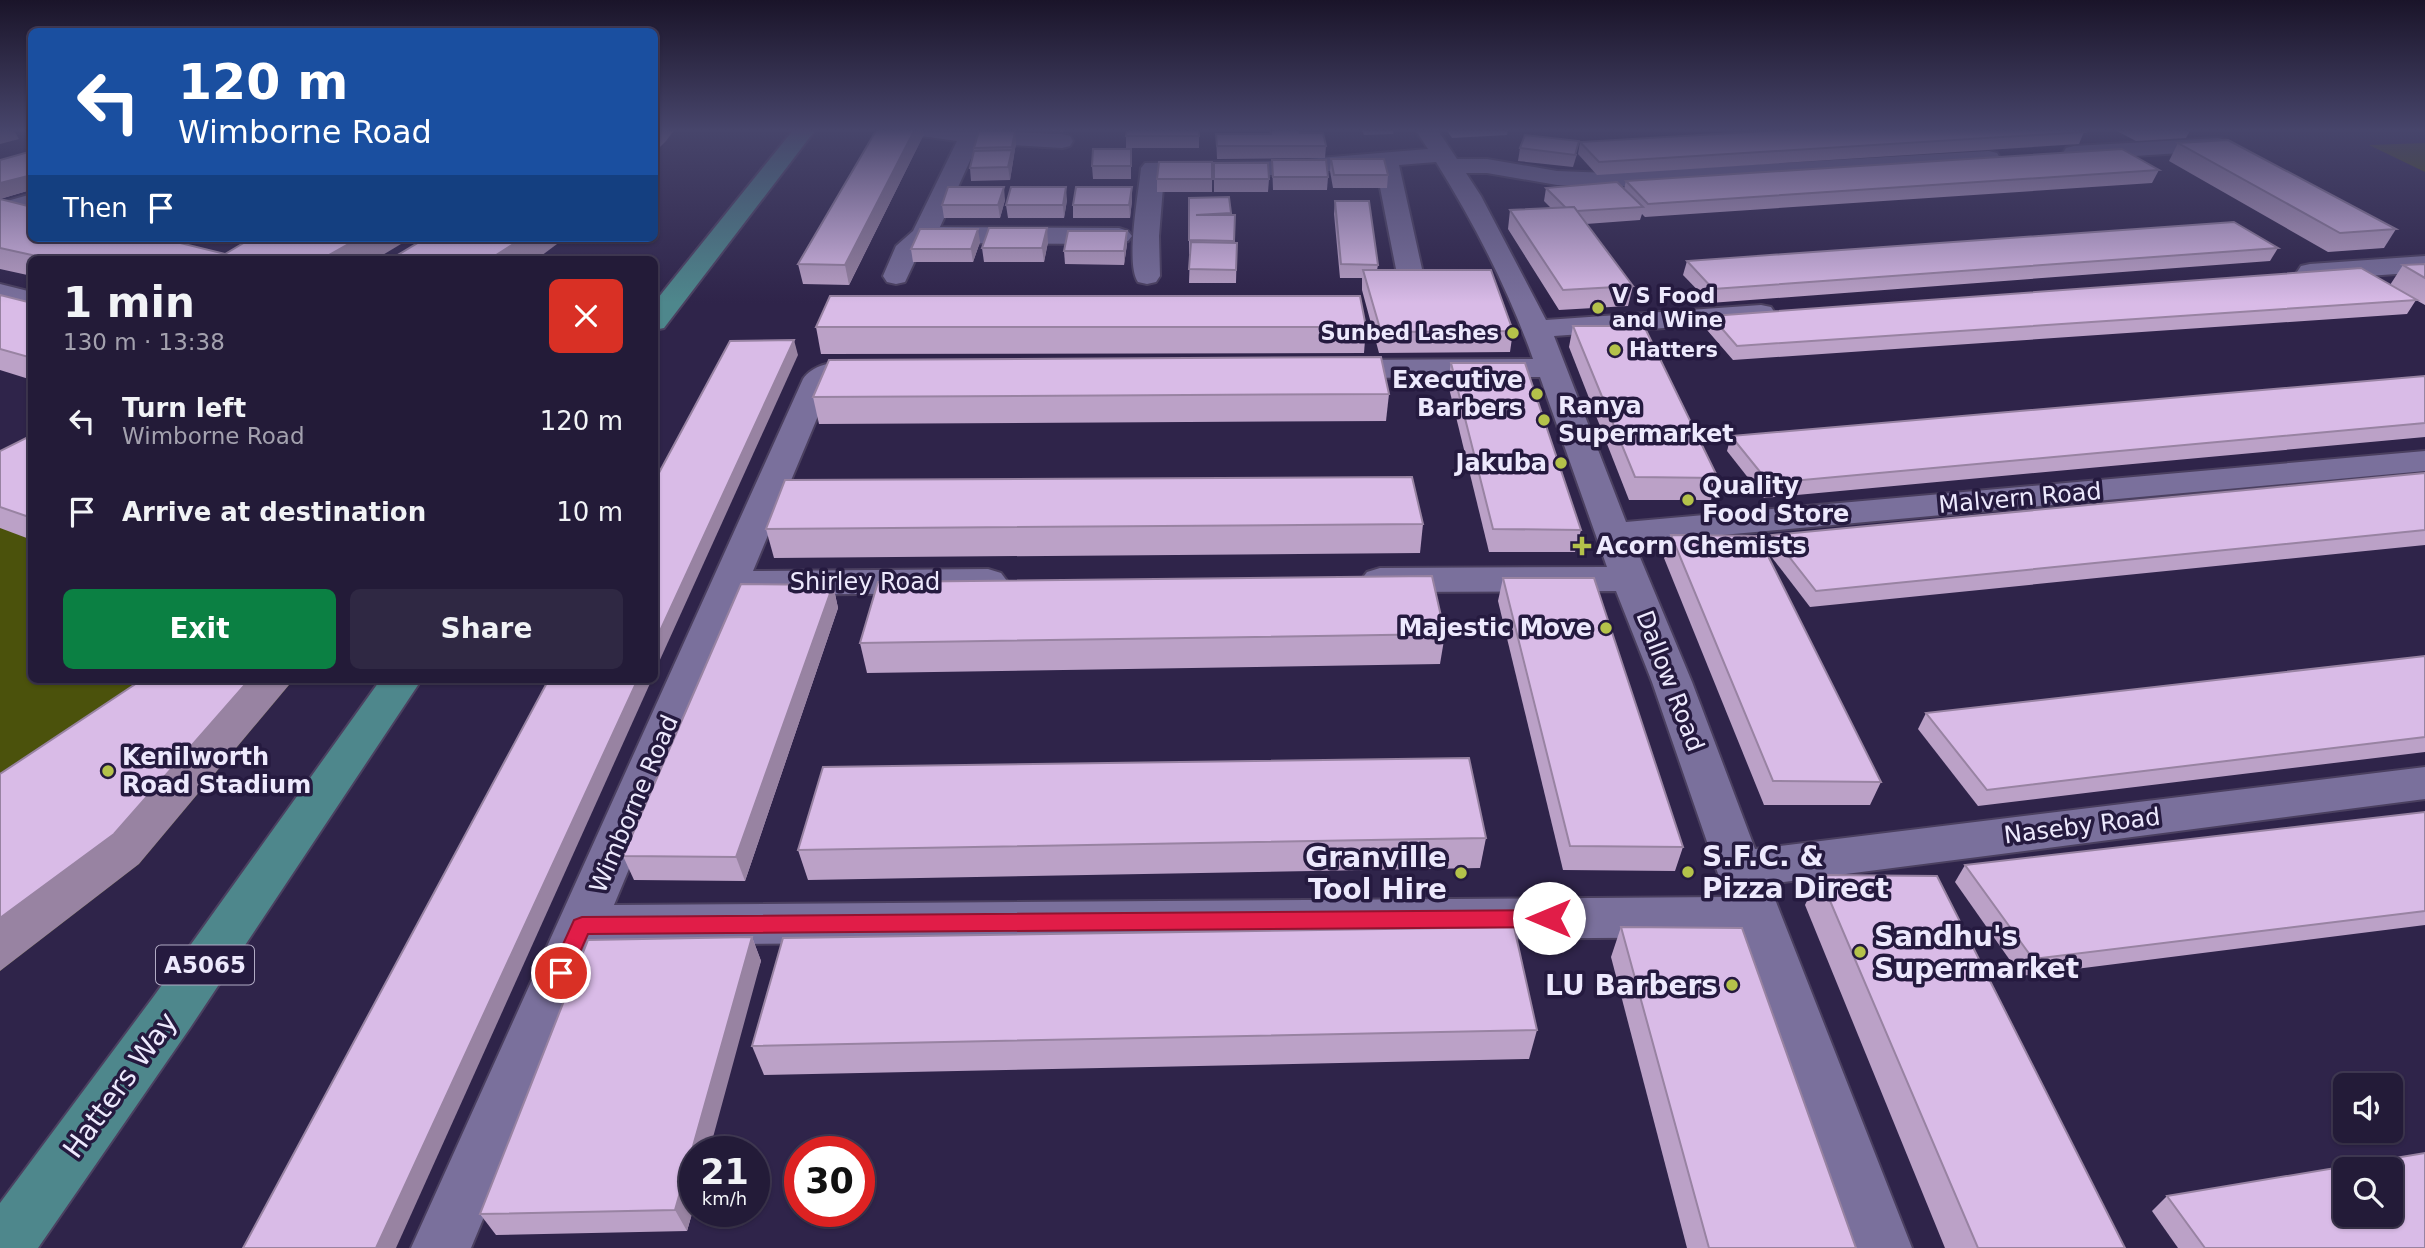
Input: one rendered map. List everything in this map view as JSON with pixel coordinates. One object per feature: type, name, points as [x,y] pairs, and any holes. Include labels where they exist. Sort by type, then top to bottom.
[{"type":"main road","points":[[658,317],[759,187]]},
{"type":"main road","name":"Hatters Way","points":[[3,1248],[172,1013],[399,683]]},
{"type":"street","points":[[896,276],[909,246],[924,235],[946,187]]},
{"type":"street","points":[[1147,276],[1146,236],[1151,187]]},
{"type":"street","points":[[1392,187],[1409,269]]},
{"type":"street","name":"Dallow Road","points":[[1464,187],[1536,329],[1630,579],[1672,682],[1882,1248]]},
{"type":"street","points":[[0,211],[28,202]]},
{"type":"street","points":[[924,235],[1146,236]]},
{"type":"street","points":[[2403,243],[2425,255]]},
{"type":"street","points":[[2280,275],[2425,264]]},
{"type":"street","points":[[0,292],[28,299]]},
{"type":"street","points":[[1536,329],[1787,312]]},
{"type":"street","points":[[1306,369],[1550,368]]},
{"type":"street","name":"Wimborne Road","points":[[441,1248],[818,379],[837,371],[905,370]]},
{"type":"street","name":"Malvern Road","points":[[1614,534],[2425,461]]},
{"type":"street","points":[[1345,580],[1630,579]]},
{"type":"street","name":"Shirley Road","points":[[731,583],[1024,581]]},
{"type":"street","name":"Naseby Road","points":[[1740,869],[2425,783]]},
{"type":"street","points":[[582,925],[1757,917]]},
{"type":"green space","name":"Kenilworth Road Stadium","points":[[28,475],[28,683],[291,683],[139,864],[0,971],[0,489]]},
{"type":"building","points":[[843,187],[885,187],[845,265],[798,264]]},
{"type":"building","points":[[948,187],[1004,187],[998,205],[942,205]]},
{"type":"building","points":[[1011,187],[1066,187],[1063,205],[1006,205]]},
{"type":"building","points":[[1076,187],[1132,187],[1129,205],[1073,205]]},
{"type":"building","points":[[1622,187],[1643,207],[1577,211],[1574,207],[1566,208],[1546,188]]},
{"type":"building","points":[[1632,187],[1900,187],[1648,204]]},
{"type":"building","points":[[2258,187],[2317,187],[2396,229],[2340,233]]},
{"type":"building","points":[[1229,197],[1231,213],[1196,215],[1235,215],[1234,241],[1189,240],[1189,198]]},
{"type":"building","points":[[0,199],[28,206],[28,242],[176,242],[225,254],[245,242],[352,242],[327,256],[36,256],[0,248]]},
{"type":"building","points":[[1335,201],[1369,201],[1378,265],[1341,264]]},
{"type":"building","points":[[1574,207],[1633,286],[1563,290],[1510,210]]},
{"type":"building","points":[[2234,222],[2278,248],[1713,289],[1687,261]]},
{"type":"building","points":[[989,228],[1047,228],[1042,248],[982,248]]},
{"type":"building","points":[[920,229],[978,229],[971,249],[911,249]]},
{"type":"building","points":[[1068,231],[1127,231],[1124,251],[1064,251]]},
{"type":"building","points":[[419,242],[517,242],[495,256],[396,256]]},
{"type":"building","points":[[1191,242],[1237,243],[1236,270],[1189,269]]},
{"type":"building","points":[[2425,264],[2425,278],[2403,265]]},
{"type":"building","points":[[2361,268],[2417,300],[1737,346],[1711,316]]},
{"type":"building","points":[[1363,270],[1491,270],[1513,331],[1381,332]]},
{"type":"building","points":[[0,295],[28,302],[28,357],[0,349]]},
{"type":"building","points":[[830,296],[1360,296],[1366,327],[816,327]]},
{"type":"building","points":[[1573,326],[1644,326],[1718,478],[1635,477]]},
{"type":"building","points":[[794,340],[658,635],[658,475],[730,341]]},
{"type":"building","points":[[1381,357],[1389,394],[813,397],[829,360]]},
{"type":"building","points":[[1451,363],[1525,363],[1581,530],[1493,529]]},
{"type":"building","points":[[2425,376],[2425,423],[1769,483],[1731,436]]},
{"type":"building","points":[[28,437],[28,517],[0,507],[0,451]]},
{"type":"building","points":[[2425,473],[2425,530],[1816,591],[1772,535]]},
{"type":"building","points":[[1412,477],[1423,524],[766,529],[785,480]]},
{"type":"building","points":[[1671,535],[1758,536],[1881,782],[1773,781]]},
{"type":"building","points":[[1432,576],[1445,634],[860,643],[878,582]]},
{"type":"building","points":[[1503,578],[1594,578],[1683,847],[1570,846]]},
{"type":"building","points":[[741,584],[833,585],[736,857],[623,856]]},
{"type":"building","points":[[2425,656],[2425,737],[1987,790],[1926,713]]},
{"type":"building","points":[[137,683],[246,683],[114,834],[0,918],[0,774]]},
{"type":"building","points":[[547,683],[636,683],[376,1248],[243,1248]]},
{"type":"building","points":[[1469,758],[1486,838],[798,850],[823,767]]},
{"type":"building","points":[[2425,812],[2425,911],[2033,959],[1965,865]]},
{"type":"building","points":[[1819,875],[1937,876],[2125,1248],[1978,1248]]},
{"type":"building","points":[[1514,927],[1537,1030],[752,1046],[783,938]]},
{"type":"building","points":[[1621,927],[1742,928],[1856,1248],[1709,1248]]},
{"type":"building","points":[[752,937],[696,1136],[679,1136],[679,1196],[675,1210],[480,1214],[588,940]]},
{"type":"building","points":[[2425,1153],[2425,1248],[2205,1248],[2167,1196],[2333,1168],[2333,1227],[2403,1227],[2401,1157]]},
{"type":"place","name":"V S Food and Wine","points":[[1598,308]]},
{"type":"place","name":"Sunbed Lashes","points":[[1513,333]]},
{"type":"place","name":"Hatters","points":[[1615,350]]},
{"type":"place","name":"Executive Barbers","points":[[1537,394]]},
{"type":"place","name":"Ranya Supermarket","points":[[1544,420]]},
{"type":"place","name":"Jakuba","points":[[1561,463]]},
{"type":"place","name":"Quality Food Store","points":[[1688,500]]},
{"type":"place","name":"Acorn Chemists","points":[[1582,546]]},
{"type":"place","name":"Majestic Move","points":[[1606,628]]},
{"type":"place","name":"Kenilworth Road Stadium","points":[[108,771]]},
{"type":"place","name":"S.F.C. & Pizza Direct","points":[[1688,872]]},
{"type":"place","name":"Granville Tool Hire","points":[[1461,873]]},
{"type":"place","name":"Sandhu's Supermarket","points":[[1860,952]]},
{"type":"place","name":"LU Barbers","points":[[1732,985]]},
{"type":"route","points":[[561,973],[582,925],[1549,918]]}]
